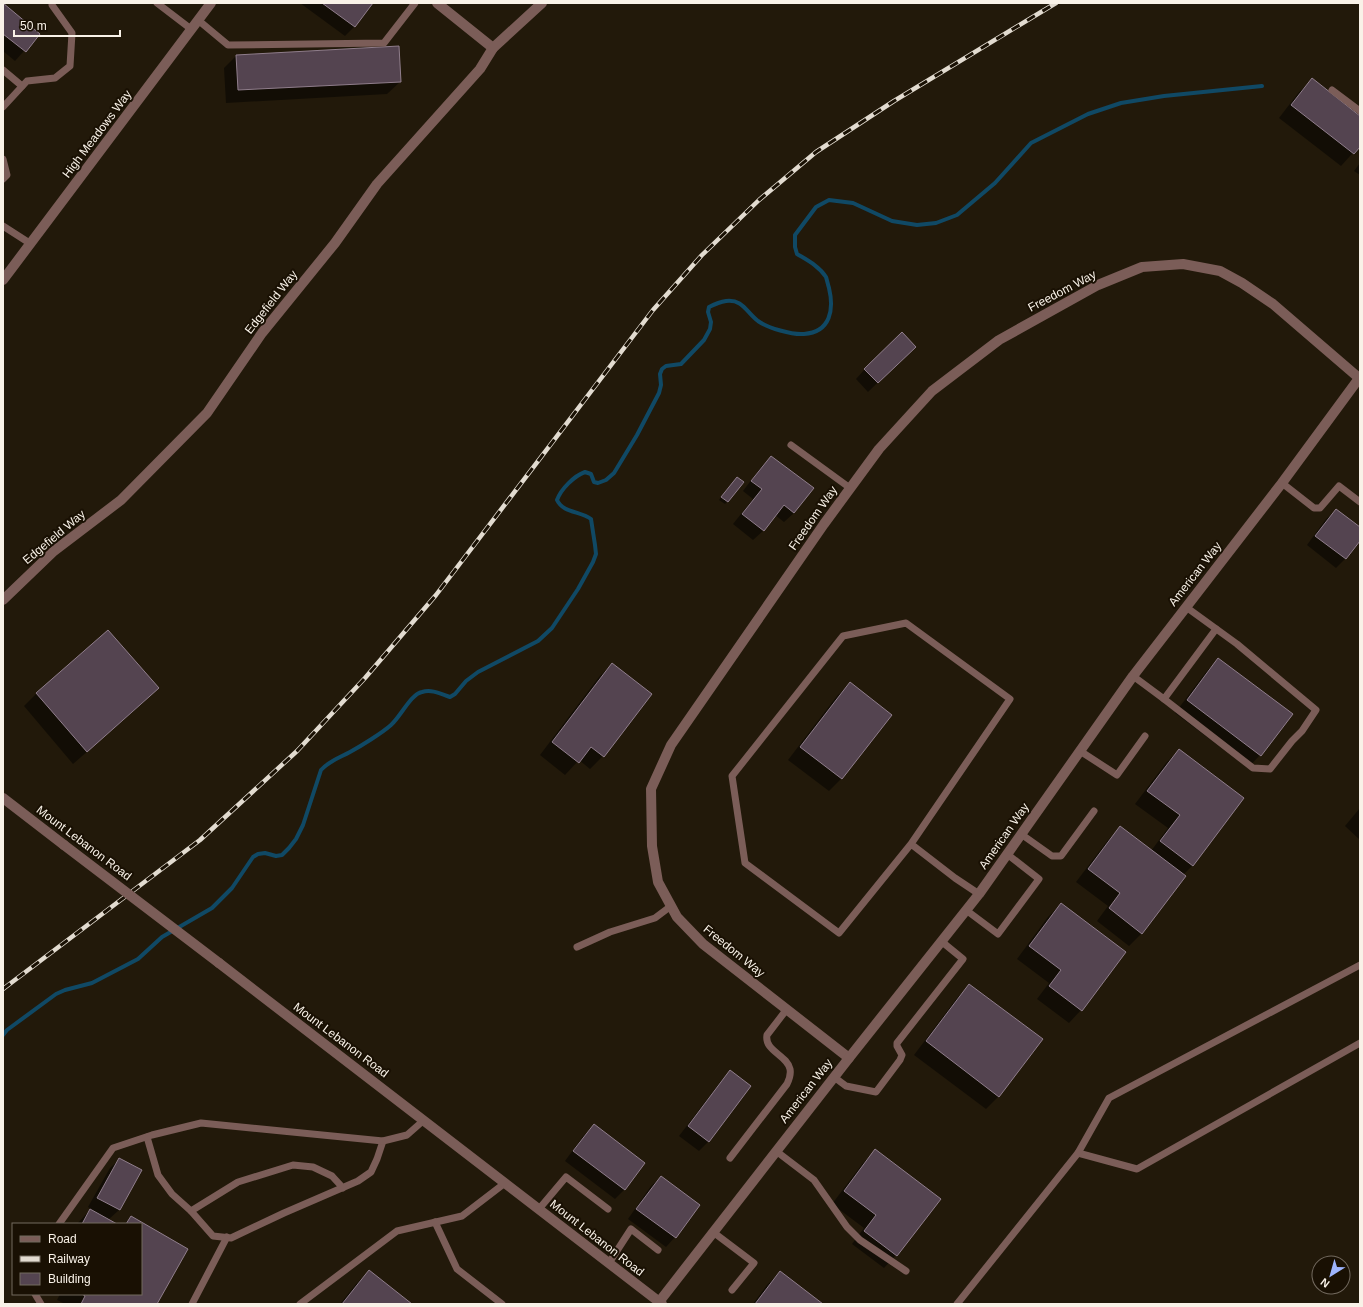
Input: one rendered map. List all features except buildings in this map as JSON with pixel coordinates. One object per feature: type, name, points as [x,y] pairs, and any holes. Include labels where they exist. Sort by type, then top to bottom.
[{"type":"street","name":"High Meadows Way","points":[[3,280],[211,3]]},
{"type":"street","points":[[437,3],[493,48]]},
{"type":"street","name":"Edgefield Way","points":[[3,600],[54,551],[121,500],[207,413],[262,333],[335,242],[377,184],[480,69],[493,48],[542,3]]},
{"type":"street","name":"Freedom Way","points":[[849,1058],[702,944],[677,917],[658,882],[652,846],[651,789],[671,745],[878,449],[932,391],[999,340],[1098,285],[1142,267],[1183,264],[1220,271],[1242,283],[1273,304],[1360,378]]},
{"type":"street","name":"American Way","points":[[661,1303],[713,1232],[979,894],[1133,676],[1282,483],[1360,378]]},
{"type":"street","name":"Mount Lebanon Road","points":[[3,798],[661,1303]]},
{"type":"lane","points":[[158,3],[191,30]]},
{"type":"lane","points":[[198,20],[228,45],[384,44],[415,3]]},
{"type":"lane","points":[[3,107],[27,82],[55,78],[70,66],[72,34],[51,4]]},
{"type":"lane","points":[[3,70],[22,86]]},
{"type":"lane","points":[[1332,90],[1360,110]]},
{"type":"lane","points":[[3,159],[7,175],[3,179]]},
{"type":"lane","points":[[3,226],[31,244]]},
{"type":"lane","points":[[791,445],[850,488]]},
{"type":"lane","points":[[1282,483],[1314,508],[1320,508],[1339,486],[1360,502]]},
{"type":"lane","points":[[1133,676],[1253,768],[1270,769],[1292,741],[1302,731],[1316,710],[1237,644],[1186,607]]},
{"type":"lane","points":[[906,623],[1010,700],[911,844],[839,933],[745,863],[732,776],[843,636],[906,623]]},
{"type":"lane","points":[[1164,699],[1216,629]]},
{"type":"lane","points":[[1080,751],[1117,775],[1145,736]]},
{"type":"lane","points":[[1021,834],[1052,856],[1061,856],[1094,812]]},
{"type":"lane","points":[[911,844],[954,878],[979,894]]},
{"type":"lane","points":[[966,910],[998,934],[1039,879],[1007,854]]},
{"type":"lane","points":[[577,947],[610,932],[655,918],[671,906]]},
{"type":"lane","points":[[834,1077],[846,1086],[876,1092],[900,1060],[902,1055],[897,1043],[963,959],[941,941]]},
{"type":"lane","points":[[957,1304],[1078,1153],[1108,1098],[1360,965]]},
{"type":"lane","points":[[730,1158],[787,1084],[790,1076],[790,1068],[787,1062],[769,1046],[766,1040],[767,1035],[787,1009]]},
{"type":"lane","points":[[1078,1153],[1137,1169],[1360,1043]]},
{"type":"lane","points":[[60,1223],[113,1148],[147,1137],[202,1123],[383,1141],[407,1135],[424,1120]]},
{"type":"lane","points":[[147,1137],[158,1175],[172,1194],[191,1211],[213,1236],[227,1238],[231,1238],[358,1181],[371,1172],[377,1160],[383,1141]]},
{"type":"lane","points":[[776,1151],[814,1180],[847,1227],[860,1240],[906,1271]]},
{"type":"lane","points":[[191,1211],[238,1182],[293,1165],[313,1167],[332,1176],[343,1188]]},
{"type":"lane","points":[[539,1209],[566,1177],[608,1209]]},
{"type":"lane","points":[[300,1304],[397,1231],[462,1216],[505,1183]]},
{"type":"lane","points":[[435,1222],[457,1269],[502,1304]]},
{"type":"lane","points":[[609,1263],[631,1229],[658,1250]]},
{"type":"lane","points":[[713,1232],[754,1263],[732,1290]]},
{"type":"lane","points":[[192,1304],[227,1238]]},
{"type":"lane","points":[[36,1295],[41,1304]]},
{"type":"waterway","points":[[3,1035],[7,1030],[56,994],[92,983],[138,959],[162,937],[212,908],[232,888],[253,857],[258,854],[265,853],[276,856],[282,855],[296,839],[303,825],[321,770],[331,762],[360,746],[391,725],[410,701],[418,694],[429,691],[450,697],[455,694],[466,681],[478,672],[538,641],[552,628],[578,589],[596,554],[591,519],[587,516],[567,510],[557,500],[565,487],[572,480],[585,472],[591,474],[594,482],[598,483],[606,480],[614,473],[637,435],[659,393],[661,385],[660,374],[662,369],[666,366],[681,364],[704,340],[710,329],[711,322],[708,312],[709,307],[724,301],[736,302],[744,307],[762,324],[787,332],[799,334],[813,332],[820,329],[825,324],[831,304],[826,277],[816,266],[797,254],[795,247],[795,235],[816,207],[829,200],[853,203],[892,221],[917,225],[936,223],[957,215],[995,183],[1031,143],[1088,114],[1121,103],[1164,96],[1262,86]]},
{"type":"railway","points":[[3,989],[200,840],[297,751],[365,678],[436,595],[653,310],[702,255],[759,200],[816,152],[894,101],[1056,3]]}]
